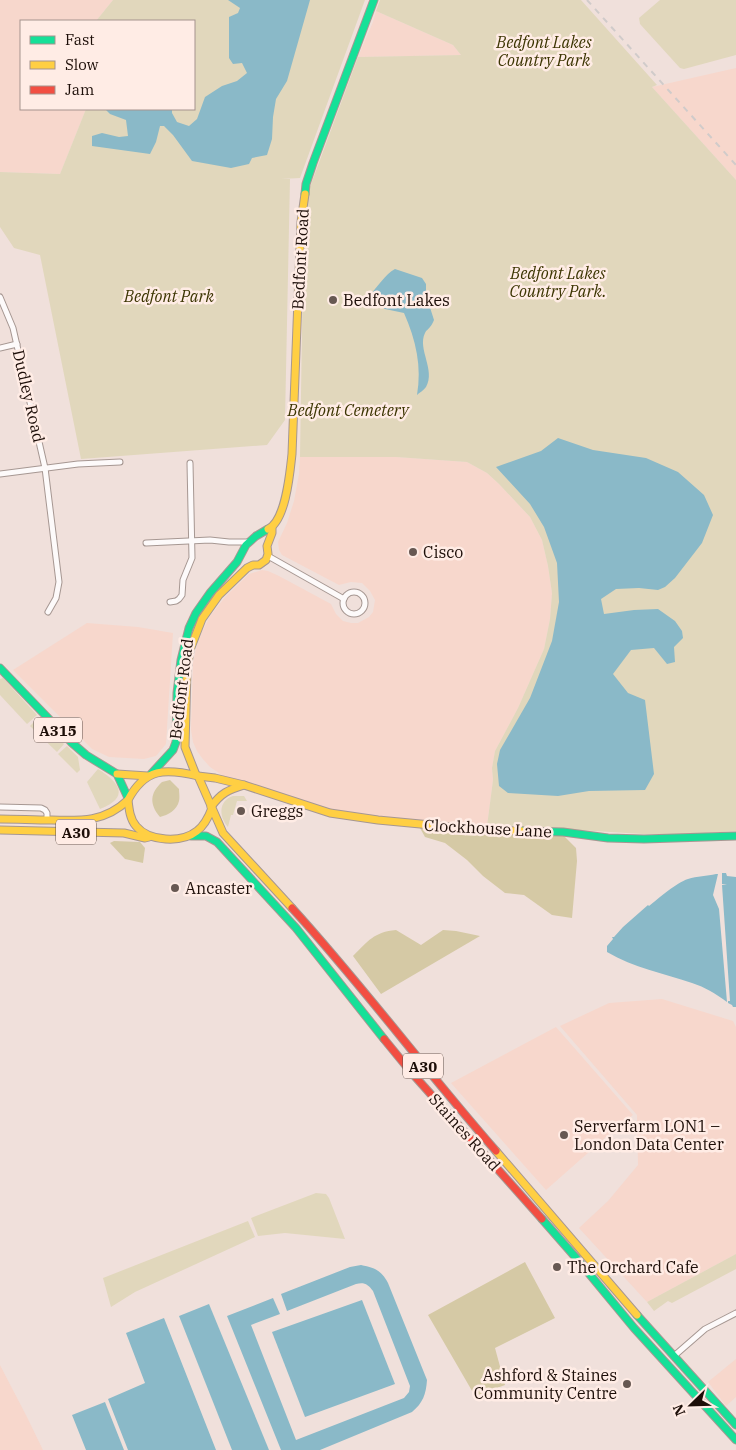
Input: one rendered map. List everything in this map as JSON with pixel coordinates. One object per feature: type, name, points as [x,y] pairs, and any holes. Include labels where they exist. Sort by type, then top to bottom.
[{"type":"main road","name":"Bedfont Road","points":[[197,776],[185,747],[187,670],[190,650],[202,619],[219,595],[239,574],[253,565],[263,563],[268,556],[267,546],[272,533],[272,527],[285,504],[292,454],[300,232],[303,199],[313,163],[374,0]]},
{"type":"main road","name":"Bedfont Road","points":[[149,775],[173,750],[176,742],[179,674],[185,638],[196,612],[237,562],[243,553],[244,547],[266,528],[272,527]]},
{"type":"main road","points":[[250,541],[259,540],[267,546]]},
{"type":"main road","points":[[243,553],[245,560],[253,565]]},
{"type":"main road","name":"A315","points":[[0,669],[86,755],[116,774],[149,775]]},
{"type":"main road","points":[[128,799],[139,784],[149,775],[171,773],[197,776],[212,807]]},
{"type":"main road","points":[[116,774],[128,799],[131,816],[136,826],[151,836],[176,838],[190,836],[200,829],[206,821],[218,796],[244,785]]},
{"type":"main road","name":"Clockhouse Lane","points":[[197,776],[244,785],[330,813],[388,821],[484,830],[563,832],[608,838],[644,839],[736,836]]},
{"type":"main road","name":"A30","points":[[0,819],[82,821],[96,819],[118,810],[128,799]]},
{"type":"main road","name":"Staines Road","points":[[212,807],[223,833],[314,932],[452,1100],[736,1426]]},
{"type":"main road","name":"A30","points":[[0,830],[124,833],[145,838],[151,836]]},
{"type":"main road","name":"Staines Road","points":[[190,836],[206,836],[217,842],[258,886],[326,964],[411,1072],[577,1259],[634,1328],[736,1440]]},
{"type":"street","name":"Dudley Road","points":[[0,297],[13,328],[45,468],[59,582],[56,598],[48,612]]},
{"type":"street","points":[[0,348],[17,344]]},
{"type":"street","points":[[0,474],[99,462],[120,462]]},
{"type":"street","points":[[170,602],[180,599],[182,595],[183,580],[192,558],[190,463]]},
{"type":"street","points":[[146,543],[210,540],[229,542],[250,541]]},
{"type":"street","points":[[229,542],[243,553]]},
{"type":"street","points":[[268,556],[344,599]]},
{"type":"street","points":[[350,593],[359,593],[364,597],[364,606],[361,611],[352,614],[344,606],[344,599],[350,593]]},
{"type":"street","points":[[0,806],[41,808],[47,813],[47,820]]},
{"type":"street","points":[[674,1356],[705,1329],[736,1313]]},
{"type":"shaded area","points":[[0,0],[113,0],[97,20],[20,20],[20,110],[86,110],[60,174],[0,172]]},
{"type":"shaded area","points":[[376,11],[453,45],[461,55],[358,57]]},
{"type":"shaded area","points":[[736,68],[736,180],[652,87]]},
{"type":"shaded area","points":[[300,457],[396,457],[467,462],[487,473],[499,484],[530,517],[542,540],[552,593],[550,619],[544,649],[518,708],[495,751],[487,826],[349,820],[309,810],[238,786],[210,767],[197,751],[191,730],[193,663],[196,648],[210,616],[226,596],[249,574],[262,570],[279,576],[331,604],[336,614],[343,621],[358,623],[369,617],[373,612],[375,600],[362,583],[351,582],[339,585],[282,555],[279,550],[278,542],[294,501]]},
{"type":"shaded area","points":[[87,623],[138,627],[173,633],[166,744],[156,756],[144,759],[109,757],[92,749],[13,670]]},
{"type":"shaded area","points":[[170,780],[179,789],[179,801],[172,812],[160,817],[154,808],[153,794],[162,782]]},
{"type":"shaded area","points":[[420,828],[564,836],[576,848],[577,861],[572,918],[552,915],[524,895],[505,893],[445,843],[425,837]]},
{"type":"shaded area","points":[[114,841],[140,842],[145,848],[143,863],[125,859],[110,843]]},
{"type":"shaded area","points":[[396,930],[421,945],[443,930],[480,936],[381,994],[353,956],[377,935]]},
{"type":"shaded area","points":[[662,999],[733,1021],[736,1027],[736,1254],[647,1302],[579,1228],[608,1201],[638,1165],[637,1115],[560,1026],[609,1003]]},
{"type":"shaded area","points":[[556,1027],[633,1115],[546,1190],[451,1083]]},
{"type":"shaded area","points":[[525,1262],[555,1318],[495,1348],[505,1385],[475,1396],[428,1315]]},
{"type":"shaded area","points":[[736,1359],[736,1397],[726,1406],[708,1382]]},
{"type":"shaded area","points":[[0,1365],[27,1417],[43,1450],[0,1450]]},
{"type":"green space","name":"Bedfont Park","points":[[113,0],[365,0],[300,178],[281,179],[290,179],[285,420],[267,445],[81,459],[40,255],[14,248],[0,227],[0,172],[60,174],[86,110],[195,110],[195,20],[97,20]]},
{"type":"green space","name":"Bedfont Lakes Country Park.","points":[[380,0],[581,0],[657,85],[652,87],[736,180],[736,831],[691,834],[643,834],[487,826],[495,751],[518,708],[544,649],[550,619],[552,593],[542,540],[530,517],[499,484],[487,473],[467,462],[396,457],[300,457],[304,203],[358,57],[461,55],[453,45],[376,11]]},
{"type":"green space","points":[[660,0],[736,0],[736,55],[684,69],[680,68],[640,24],[639,18]]},
{"type":"green space","points":[[3,678],[37,715],[27,724],[0,695],[0,679]]},
{"type":"green space","points":[[38,718],[64,744],[57,752],[30,726]]},
{"type":"green space","points":[[67,746],[78,757],[80,770],[77,773],[58,754]]},
{"type":"green space","points":[[98,769],[112,779],[118,790],[115,800],[100,809],[87,782]]},
{"type":"green space","points":[[244,796],[247,801],[237,801],[228,827],[223,819],[222,805],[228,798]]},
{"type":"green space","points":[[316,1193],[326,1194],[329,1198],[345,1239],[285,1233],[258,1236],[251,1218]]},
{"type":"green space","points":[[248,1221],[255,1237],[135,1292],[111,1307],[103,1278]]},
{"type":"green space","points":[[736,1254],[736,1269],[672,1303],[668,1301],[654,1311],[647,1302]]},
{"type":"water","points":[[228,0],[310,0],[287,81],[276,99],[272,139],[267,155],[252,158],[249,164],[231,168],[192,161],[164,126],[160,126],[156,142],[150,154],[92,146],[92,136],[102,133],[119,137],[128,136],[126,120],[110,114],[106,110],[172,110],[177,122],[189,126],[197,119],[205,97],[222,86],[237,81],[247,73],[242,63],[233,64],[229,58],[229,17],[238,13],[240,8]]},
{"type":"water","points":[[395,269],[422,278],[426,284],[426,295],[434,320],[425,332],[423,339],[429,374],[428,380],[425,388],[417,395],[419,374],[417,354],[412,333],[404,313],[385,309],[371,302],[369,296],[384,278]]},
{"type":"water","points":[[558,438],[593,450],[646,458],[678,472],[704,495],[713,515],[702,543],[675,578],[665,587],[658,590],[639,588],[616,589],[601,599],[604,614],[658,609],[675,621],[682,631],[683,638],[674,647],[675,662],[667,664],[654,648],[631,650],[613,674],[628,693],[645,700],[654,774],[645,790],[589,791],[558,796],[508,793],[499,786],[497,764],[500,750],[530,698],[552,641],[559,602],[557,563],[544,527],[530,504],[496,467],[541,451]]},
{"type":"water","points":[[722,873],[726,873],[727,876],[736,877],[736,1007],[728,1003],[730,1001],[722,885],[727,884],[722,884]]},
{"type":"water","points":[[718,874],[713,895],[719,909],[727,1002],[701,987],[638,966],[607,952],[607,946],[613,939],[612,937],[648,905],[683,881],[695,877]]},
{"type":"water","points":[[361,1265],[377,1270],[388,1283],[427,1380],[423,1398],[412,1412],[320,1450],[281,1450],[227,1316],[273,1298],[280,1314],[251,1325],[296,1440],[404,1398],[409,1392],[410,1386],[373,1291],[368,1285],[364,1283],[356,1284],[287,1311],[281,1294],[350,1267]]},
{"type":"water","points":[[362,1300],[395,1384],[305,1417],[272,1332]]},
{"type":"water","points":[[209,1304],[269,1450],[232,1450],[179,1316]]},
{"type":"water","points":[[164,1318],[216,1450],[128,1450],[108,1399],[145,1383],[126,1333]]},
{"type":"water","points":[[105,1402],[124,1450],[86,1450],[72,1415]]},
{"type":"railway","points":[[587,0],[736,165]]},
{"type":"traffic: fast","points":[[305,194],[306,184],[313,163],[374,0]]},
{"type":"traffic: fast","points":[[151,774],[173,750],[176,742],[177,693],[181,660],[189,628],[196,613],[210,593],[237,562],[246,545],[268,529]]},
{"type":"traffic: fast","points":[[0,668],[71,742],[86,755],[117,774],[128,798]]},
{"type":"traffic: fast","points":[[522,831],[563,832],[608,838],[644,839],[736,836]]},
{"type":"traffic: fast","points":[[191,836],[206,836],[217,842],[296,928],[384,1039]]},
{"type":"traffic: fast","points":[[542,1219],[634,1328],[736,1440]]},
{"type":"traffic: fast","points":[[637,1315],[736,1425]]},
{"type":"traffic: slow","points":[[268,529],[274,524],[283,506],[292,454],[301,222],[305,194]]},
{"type":"traffic: slow","points":[[196,775],[185,747],[187,670],[190,650],[202,619],[219,595],[247,568],[259,565],[266,560],[268,554],[267,546],[272,533],[272,527]]},
{"type":"traffic: slow","points":[[212,808],[200,829],[183,838],[166,839],[149,835],[136,826],[131,817],[128,800],[141,782],[157,773],[176,772],[198,776],[223,833],[292,908]]},
{"type":"traffic: slow","points":[[117,774],[148,776]]},
{"type":"traffic: slow","points":[[198,776],[244,785],[330,813],[378,820],[484,830],[522,831]]},
{"type":"traffic: slow","points":[[211,807],[225,793],[244,785]]},
{"type":"traffic: slow","points":[[0,819],[92,819],[110,813],[128,800]]},
{"type":"traffic: slow","points":[[0,830],[124,833],[145,838],[149,837]]},
{"type":"traffic: slow","points":[[496,1151],[637,1315]]},
{"type":"traffic: jam","points":[[292,908],[496,1151]]},
{"type":"traffic: jam","points":[[384,1039],[542,1219]]},
{"type":"place","name":"Bedfont Lakes","points":[[333,300]]},
{"type":"place","name":"Cisco","points":[[413,552]]},
{"type":"place","name":"Greggs","points":[[241,811]]},
{"type":"place","name":"Ancaster","points":[[175,888]]},
{"type":"place","name":"Serverfarm LON1 – London Data Center","points":[[564,1135]]},
{"type":"place","name":"The Orchard Cafe","points":[[557,1267]]},
{"type":"place","name":"Ashford & Staines Community Centre","points":[[627,1384]]},
{"type":"park label","name":"Bedfont Lakes Country Park","points":[[544,51]]},
{"type":"park label","name":"Bedfont Cemetery","points":[[348,410]]}]
